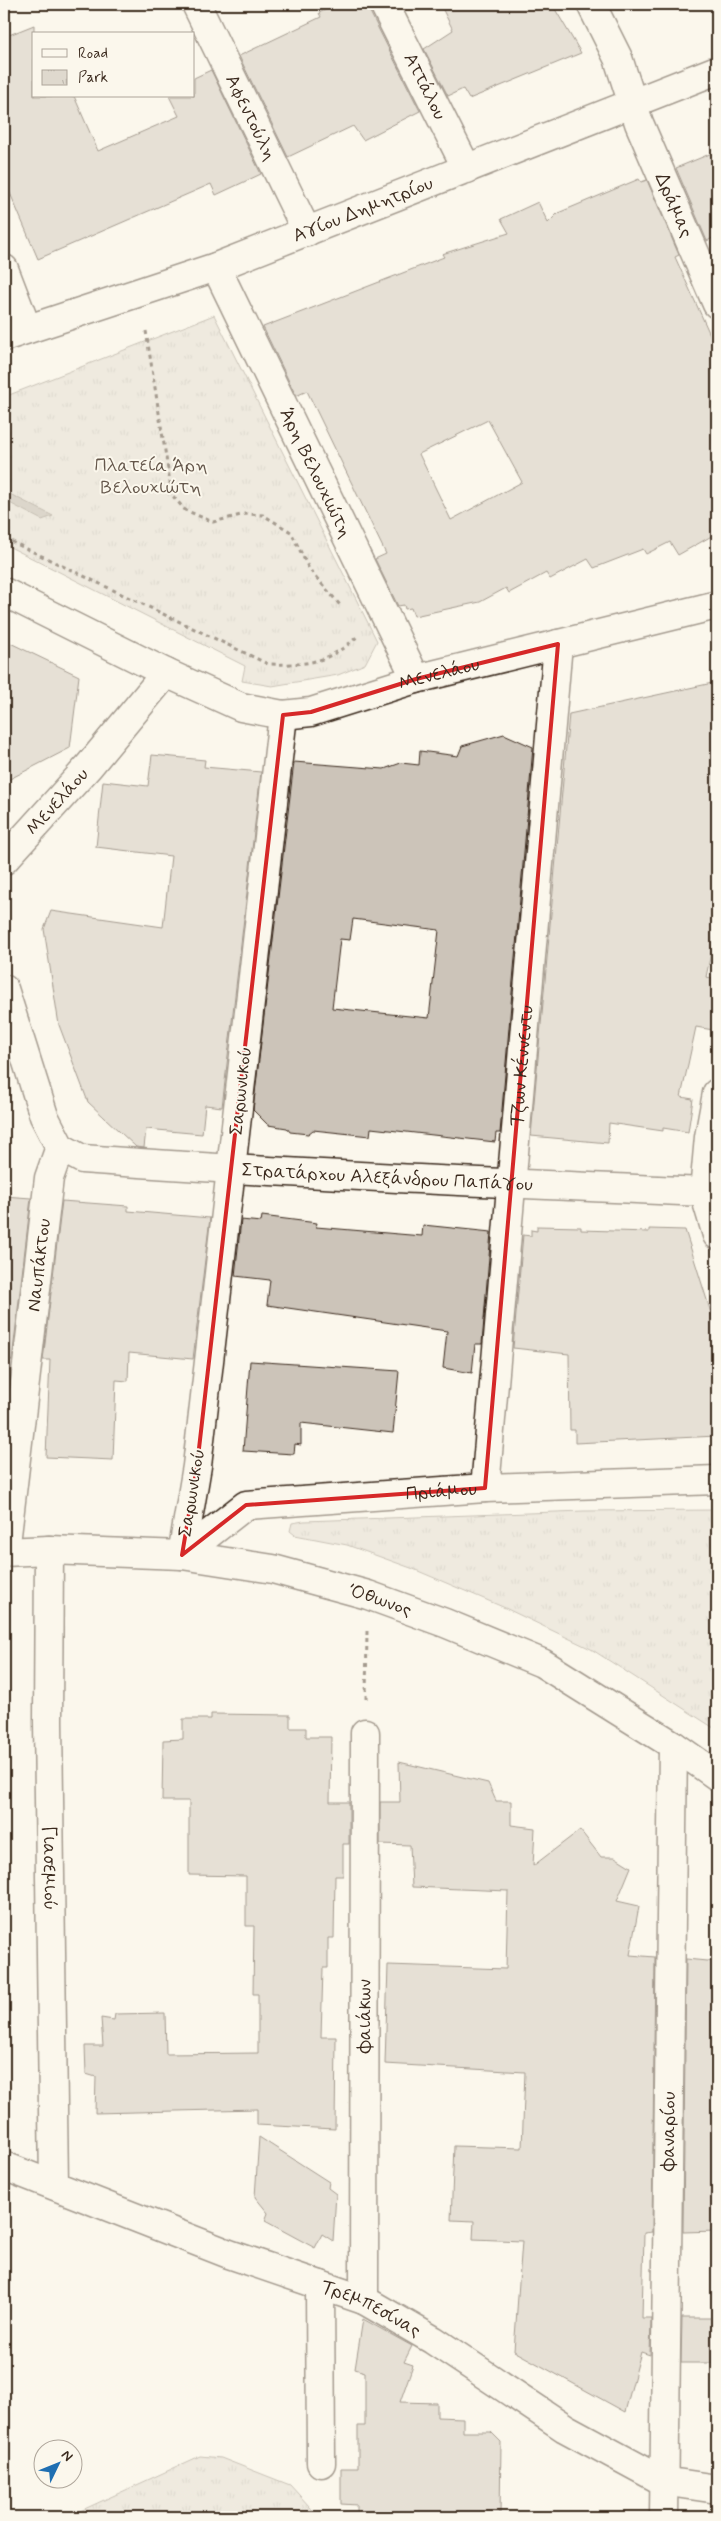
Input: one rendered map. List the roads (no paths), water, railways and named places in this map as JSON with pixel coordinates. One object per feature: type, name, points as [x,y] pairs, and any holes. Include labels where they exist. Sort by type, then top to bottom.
[{"type":"street","name":"Αφεντούλη","points":[[196,4],[307,232]]},
{"type":"street","name":"Αττάλου","points":[[384,4],[467,169]]},
{"type":"street","name":"Δράμας","points":[[591,4],[618,58],[629,86],[632,104],[717,304]]},
{"type":"street","name":"Αγίου Δημητρίου","points":[[15,333],[216,267],[717,70]]},
{"type":"street","name":"Άρη Βελουχιώτη","points":[[216,267],[416,679]]},
{"type":"street","points":[[4,269],[15,333]]},
{"type":"street","name":"Μενελάου","points":[[4,592],[166,673],[241,707],[283,715],[311,712],[416,679],[717,605]]},
{"type":"street","name":"Τζων Κέννεντυ","points":[[485,1488],[513,1184],[558,644]]},
{"type":"street","name":"Μενελάου","points":[[4,860],[88,766],[166,673]]},
{"type":"street","name":"Σαρωνικού","points":[[182,1555],[197,1466],[283,715]]},
{"type":"street","points":[[4,989],[44,1116],[60,1147]]},
{"type":"street","points":[[717,1093],[709,1136],[710,1191],[717,1235]]},
{"type":"street","name":"Στρατάρχου Αλεξάνδρου Παπάγου","points":[[60,1147],[82,1159],[232,1170],[513,1184],[710,1191]]},
{"type":"street","name":"Ναυπάκτου","points":[[4,1552],[49,1178],[60,1147]]},
{"type":"street","name":"Πριάμου","points":[[182,1555],[246,1505],[485,1488],[717,1480]]},
{"type":"street","name":"Όθωνος","points":[[4,1552],[49,1550],[182,1555],[273,1569],[368,1595],[445,1623],[542,1664],[673,1745],[717,1776]]},
{"type":"street","name":"Γιασεμιού","points":[[49,1550],[48,1721],[54,2185]]},
{"type":"street","name":"Φαιάκων","points":[[364,2300],[365,1732]]},
{"type":"street","name":"Φαναρίου","points":[[664,2517],[673,1745]]},
{"type":"street","name":"Τρεμπεσίνας","points":[[4,2166],[229,2254],[364,2300],[433,2340],[565,2428],[663,2481],[717,2489]]},
{"type":"street","points":[[320,2285],[321,2463]]},
{"type":"park label","name":"Πλατεία Άρη Βελουχιώτη","points":[[151,476]]}]
